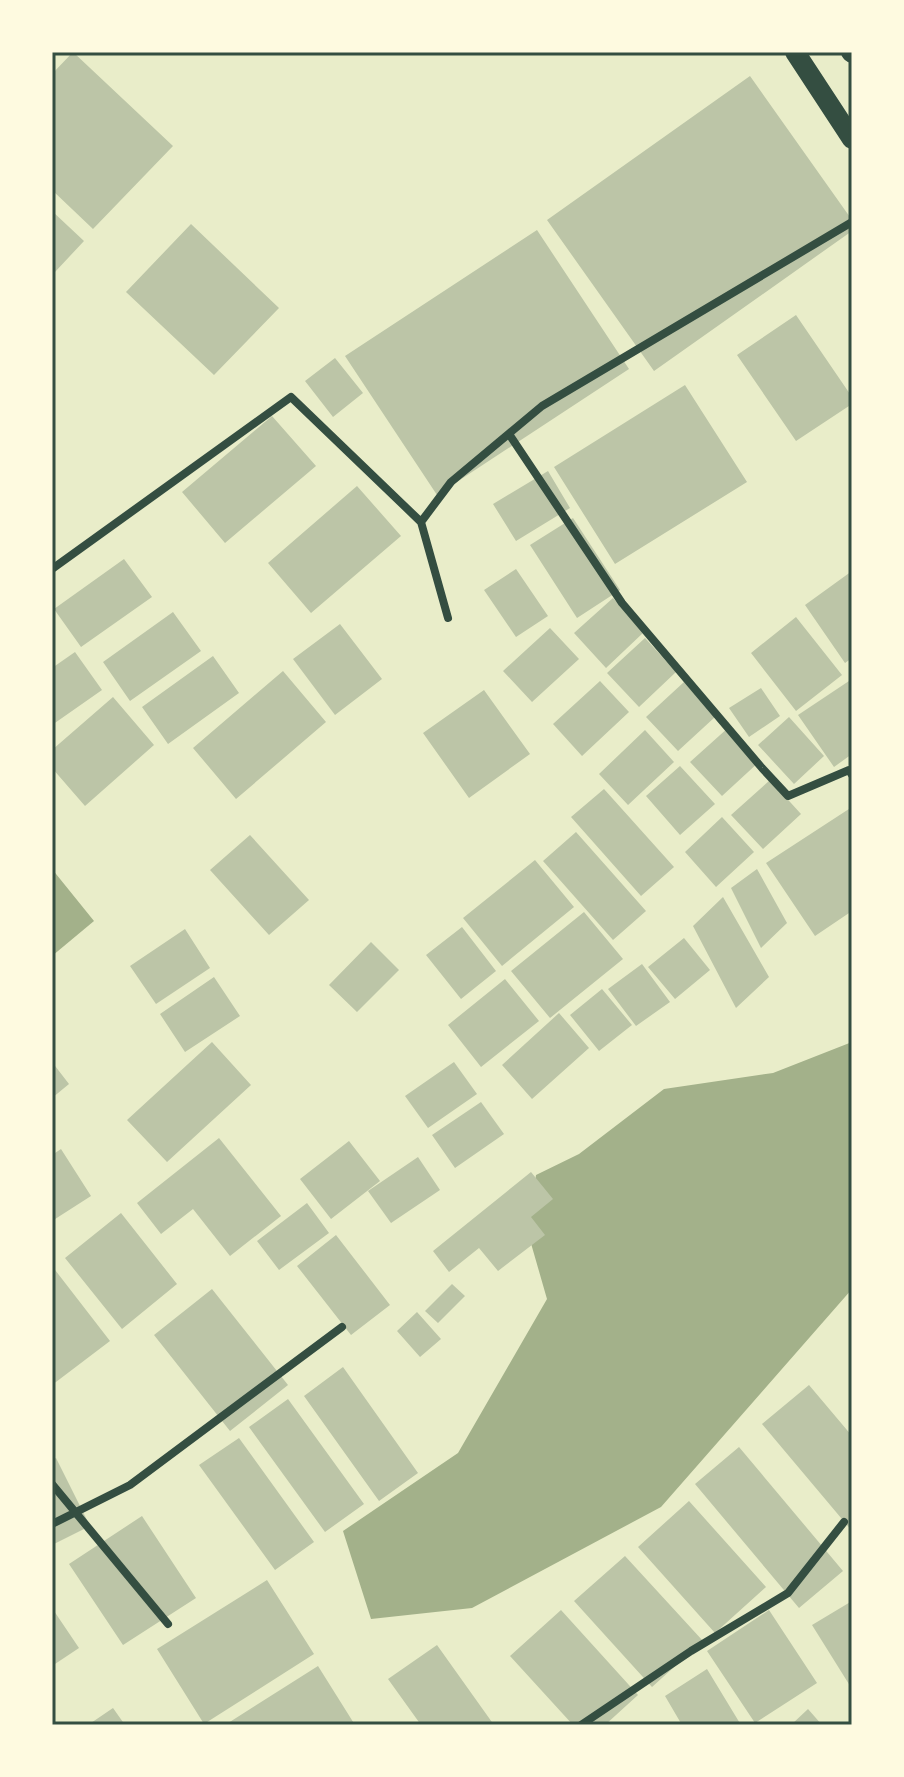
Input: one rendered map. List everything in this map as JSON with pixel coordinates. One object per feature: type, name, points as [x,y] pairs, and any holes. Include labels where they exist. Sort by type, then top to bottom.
[{"type":"main road","points":[[795,52],[852,139]]},
{"type":"street","points":[[421,522],[451,482],[542,406],[852,222]]},
{"type":"street","points":[[52,569],[291,397],[421,522],[448,618]]},
{"type":"street","points":[[509,434],[622,603],[788,796],[849,770],[852,775]]},
{"type":"street","points":[[52,1524],[130,1485],[342,1327]]},
{"type":"street","points":[[52,1484],[168,1624]]},
{"type":"street","points":[[581,1725],[691,1651],[788,1593],[844,1522]]},
{"type":"shaded area","points":[[52,869],[94,921],[52,956]]},
{"type":"shaded area","points":[[852,1042],[852,1289],[661,1507],[472,1608],[371,1619],[343,1531],[458,1453],[547,1299],[528,1233],[536,1175],[579,1154],[664,1089],[773,1073]]},
{"type":"building","points":[[73,52],[173,146],[93,229],[52,190],[52,74]]},
{"type":"building","points":[[750,76],[852,220],[852,231],[654,371],[547,220]]},
{"type":"building","points":[[52,211],[84,241],[55,272],[52,268]]},
{"type":"building","points":[[191,224],[279,308],[214,375],[126,292]]},
{"type":"building","points":[[537,230],[629,369],[437,495],[345,356]]},
{"type":"building","points":[[796,315],[852,397],[852,404],[796,441],[737,355]]},
{"type":"building","points":[[335,358],[363,393],[333,417],[305,381]]},
{"type":"building","points":[[685,385],[747,482],[615,564],[554,467]]},
{"type":"building","points":[[272,416],[316,466],[225,543],[182,492]]},
{"type":"building","points":[[548,471],[570,508],[516,541],[493,504]]},
{"type":"building","points":[[357,486],[401,536],[311,613],[268,563]]},
{"type":"building","points":[[573,518],[620,590],[577,618],[530,545]]},
{"type":"building","points":[[124,559],[152,597],[81,647],[54,609]]},
{"type":"building","points":[[516,569],[548,616],[516,637],[484,590]]},
{"type":"building","points":[[852,571],[852,658],[845,663],[805,605]]},
{"type":"building","points":[[613,598],[644,632],[606,668],[574,633]]},
{"type":"building","points":[[173,612],[201,651],[130,701],[103,662]]},
{"type":"building","points":[[796,617],[842,675],[796,711],[751,653]]},
{"type":"building","points":[[340,624],[382,679],[335,715],[293,659]]},
{"type":"building","points":[[550,628],[579,659],[532,702],[503,671]]},
{"type":"building","points":[[645,638],[676,672],[639,707],[607,673]]},
{"type":"building","points":[[75,652],[102,690],[52,725],[52,668]]},
{"type":"building","points":[[213,656],[239,693],[168,744],[142,707]]},
{"type":"building","points":[[283,671],[326,722],[236,799],[193,748]]},
{"type":"building","points":[[852,679],[852,754],[834,767],[798,715]]},
{"type":"building","points":[[600,681],[629,712],[582,756],[553,724]]},
{"type":"building","points":[[684,682],[715,717],[678,751],[646,717]]},
{"type":"building","points":[[761,688],[780,716],[749,737],[729,708]]},
{"type":"building","points":[[484,690],[530,754],[469,798],[423,733]]},
{"type":"building","points":[[113,697],[154,745],[85,806],[52,768],[52,750]]},
{"type":"building","points":[[789,717],[824,756],[794,784],[758,745]]},
{"type":"building","points":[[729,727],[760,761],[722,796],[690,762]]},
{"type":"building","points":[[645,730],[674,762],[628,805],[599,774]]},
{"type":"building","points":[[680,766],[715,804],[680,835],[646,796]]},
{"type":"building","points":[[770,780],[801,814],[763,849],[731,815]]},
{"type":"building","points":[[604,789],[674,867],[641,896],[571,817]]},
{"type":"building","points":[[852,807],[852,911],[815,936],[766,863]]},
{"type":"building","points":[[722,817],[754,852],[716,887],[685,852]]},
{"type":"building","points":[[576,832],[646,911],[613,940],[543,861]]},
{"type":"building","points":[[250,835],[309,900],[269,935],[210,870]]},
{"type":"building","points":[[535,860],[574,907],[502,966],[463,918]]},
{"type":"building","points":[[757,869],[787,923],[761,948],[731,888]]},
{"type":"building","points":[[723,897],[769,977],[736,1008],[693,926]]},
{"type":"building","points":[[584,912],[623,959],[550,1018],[511,971]]},
{"type":"building","points":[[462,927],[496,971],[461,999],[426,955]]},
{"type":"building","points":[[185,929],[210,968],[156,1004],[130,966]]},
{"type":"building","points":[[684,938],[710,970],[675,999],[648,967]]},
{"type":"building","points":[[371,942],[399,970],[357,1012],[329,985]]},
{"type":"building","points":[[642,964],[670,1002],[636,1026],[608,989]]},
{"type":"building","points":[[214,977],[240,1016],[185,1052],[160,1014]]},
{"type":"building","points":[[505,979],[539,1021],[481,1067],[448,1025]]},
{"type":"building","points":[[602,989],[632,1025],[599,1051],[570,1015]]},
{"type":"building","points":[[559,1013],[589,1048],[532,1099],[502,1065]]},
{"type":"building","points":[[212,1042],[251,1085],[167,1162],[127,1120]]},
{"type":"building","points":[[52,1062],[69,1084],[52,1098]]},
{"type":"building","points":[[454,1062],[477,1094],[428,1128],[405,1096]]},
{"type":"building","points":[[481,1102],[504,1134],[455,1168],[432,1135]]},
{"type":"building","points":[[219,1138],[281,1216],[230,1256],[193,1209],[161,1234],[137,1203]]},
{"type":"building","points":[[349,1141],[380,1181],[331,1219],[300,1179]]},
{"type":"building","points":[[61,1149],[91,1196],[52,1221],[52,1155]]},
{"type":"building","points":[[418,1157],[440,1190],[391,1223],[368,1191]]},
{"type":"building","points":[[531,1172],[553,1199],[531,1217],[545,1235],[498,1271],[479,1248],[449,1272],[433,1251]]},
{"type":"building","points":[[307,1203],[329,1233],[279,1270],[257,1241]]},
{"type":"building","points":[[121,1213],[177,1284],[122,1329],[65,1258]]},
{"type":"building","points":[[336,1235],[390,1305],[351,1335],[297,1266]]},
{"type":"building","points":[[52,1266],[110,1341],[52,1385]]},
{"type":"building","points":[[452,1284],[465,1296],[438,1323],[425,1311]]},
{"type":"building","points":[[212,1289],[288,1385],[230,1431],[154,1335]]},
{"type":"building","points":[[417,1312],[441,1339],[420,1357],[397,1331]]},
{"type":"building","points":[[343,1367],[418,1473],[379,1501],[304,1396]]},
{"type":"building","points":[[809,1385],[852,1436],[852,1531],[762,1424]]},
{"type":"building","points":[[288,1399],[364,1504],[325,1532],[249,1427]]},
{"type":"building","points":[[239,1438],[314,1542],[275,1570],[199,1465]]},
{"type":"building","points":[[739,1447],[843,1571],[799,1608],[695,1484]]},
{"type":"building","points":[[56,1458],[90,1526],[52,1545],[52,1460]]},
{"type":"building","points":[[689,1501],[766,1587],[715,1633],[638,1547]]},
{"type":"building","points":[[142,1516],[196,1598],[123,1645],[69,1564]]},
{"type":"building","points":[[625,1556],[703,1641],[652,1687],[574,1601]]},
{"type":"building","points":[[267,1580],[314,1654],[204,1724],[157,1649]]},
{"type":"building","points":[[852,1601],[852,1689],[812,1625]]},
{"type":"building","points":[[52,1608],[79,1648],[52,1666]]},
{"type":"building","points":[[561,1610],[638,1695],[605,1725],[573,1725],[510,1656]]},
{"type":"building","points":[[769,1610],[817,1683],[755,1723],[707,1651]]},
{"type":"building","points":[[437,1645],[494,1725],[421,1725],[388,1679]]},
{"type":"building","points":[[318,1666],[355,1725],[225,1725]]},
{"type":"building","points":[[707,1669],[741,1725],[682,1725],[665,1696]]},
{"type":"building","points":[[113,1708],[125,1725],[88,1725]]},
{"type":"building","points":[[808,1709],[822,1725],[791,1725]]}]
